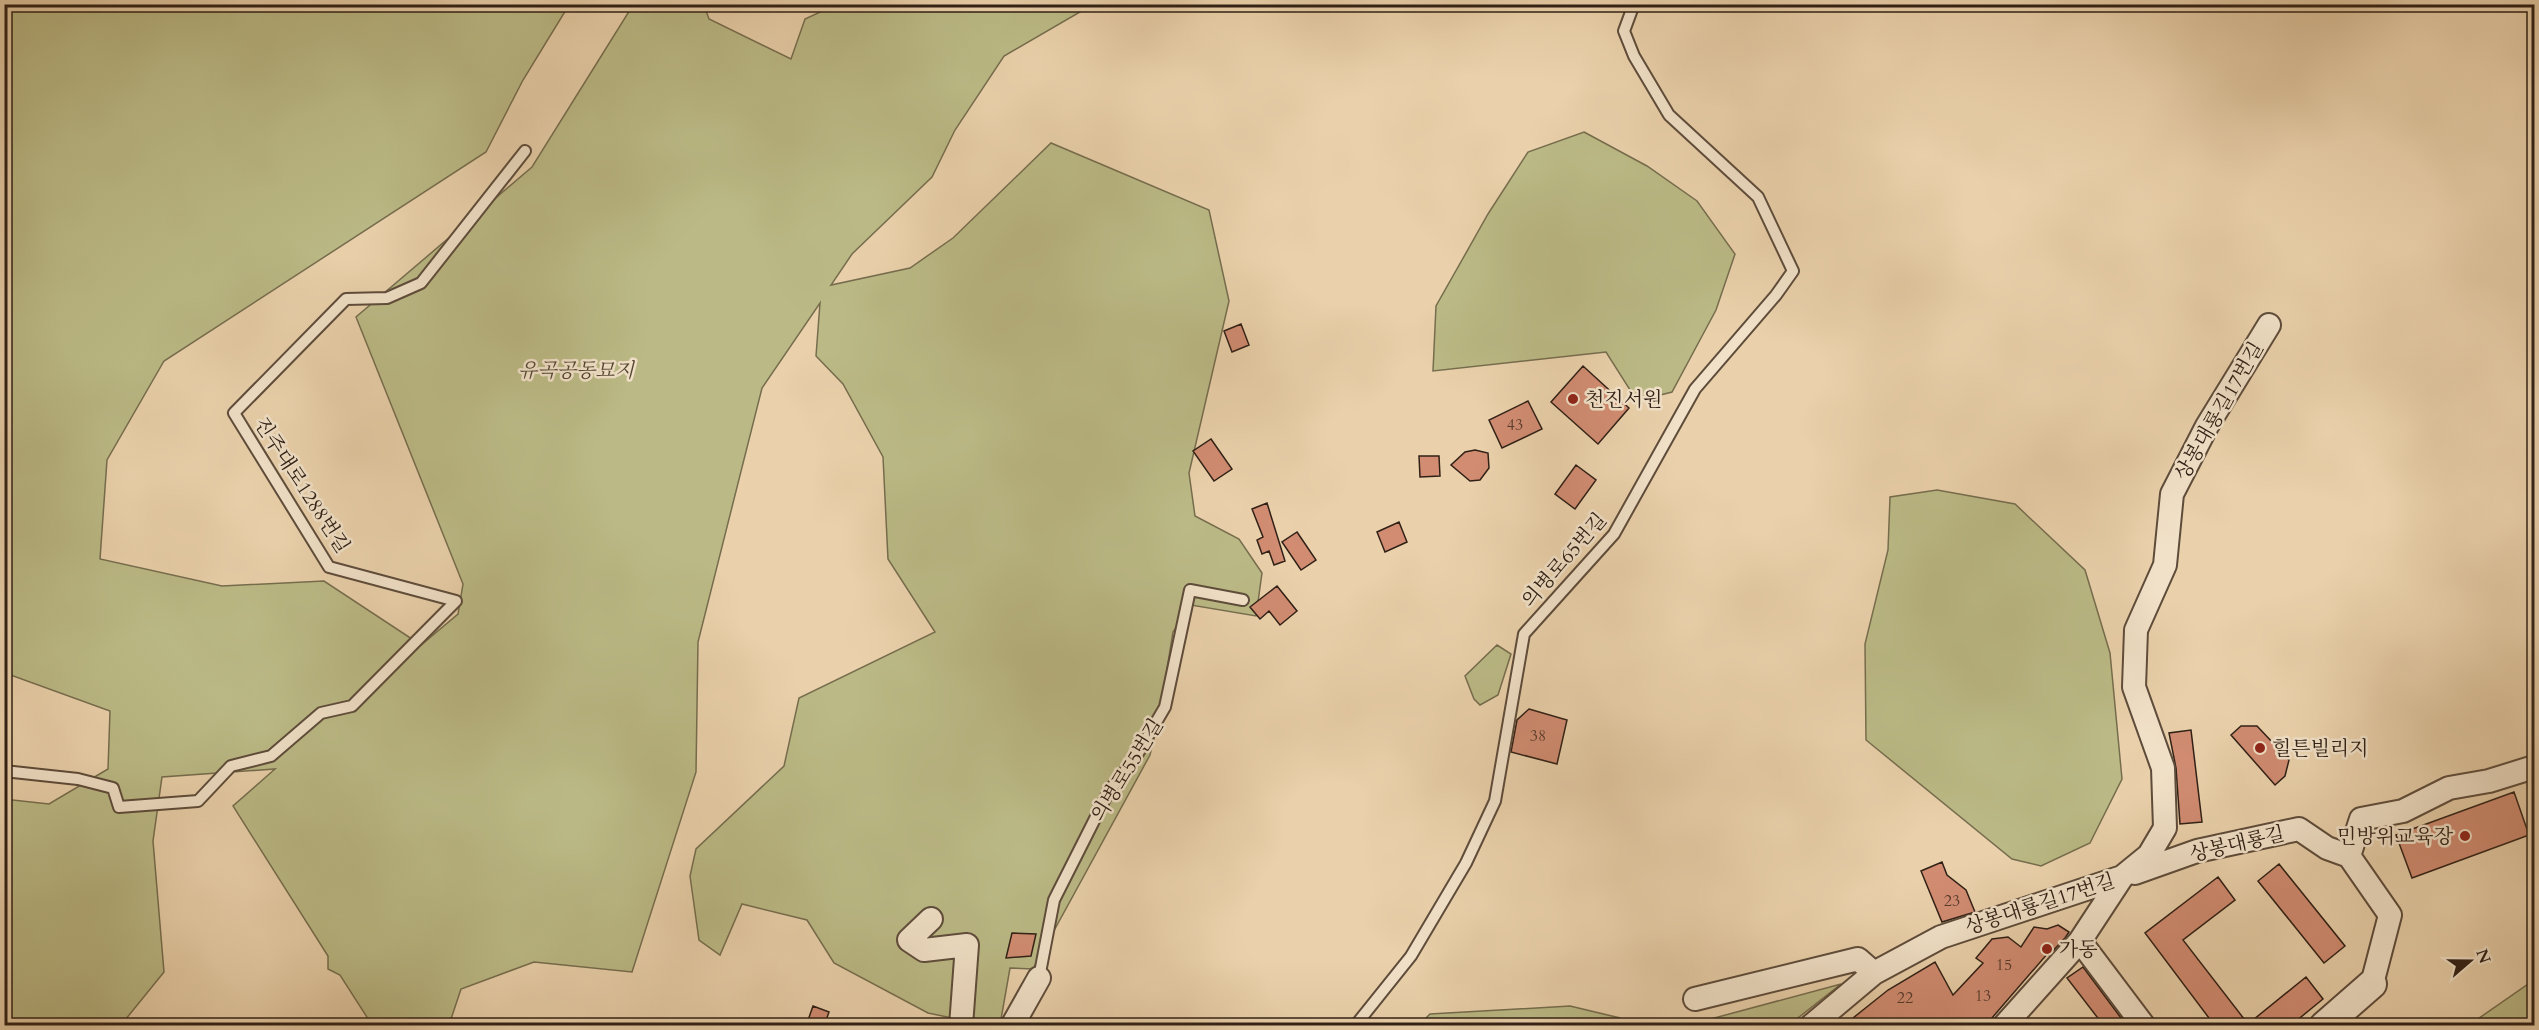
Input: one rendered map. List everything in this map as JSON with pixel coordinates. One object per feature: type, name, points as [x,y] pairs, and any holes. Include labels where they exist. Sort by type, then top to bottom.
[{"type":"street","name":"상봉대룡길17번길","points":[[1811,1026],[1874,973],[1941,937],[2122,877],[2149,855],[2165,828],[2163,768],[2134,687],[2136,630],[2165,565],[2172,494],[2207,426],[2270,324]]},
{"type":"street","points":[[2324,1026],[2373,984],[2390,915],[2349,856],[2361,819],[2403,811],[2449,788],[2488,781],[2535,767]]},
{"type":"street","name":"상봉대룡길","points":[[2122,877],[2198,851],[2299,829],[2327,848],[2349,856]]},
{"type":"street","points":[[2004,1026],[2080,941],[2122,877]]},
{"type":"street","points":[[930,919],[909,940],[924,950],[967,945],[961,1026]]},
{"type":"street","points":[[2080,941],[2144,1026]]},
{"type":"street","points":[[1695,999],[1858,959],[1874,973]]},
{"type":"street","name":"의병로55번길","points":[[1012,1026],[1039,978]]},
{"type":"lane","name":"의병로65번길","points":[[1355,1026],[1411,956],[1466,863],[1495,801],[1524,634],[1614,534],[1695,389],[1776,295],[1792,271],[1758,197],[1669,115],[1634,56],[1624,31],[1634,4]]},
{"type":"lane","name":"진주대로1288번길","points":[[4,771],[78,779],[113,788],[119,807],[198,801],[231,766],[271,756],[321,713],[352,706],[456,601],[329,567],[234,413],[346,299],[387,298],[421,283],[525,151]]},
{"type":"lane","name":"의병로55번길","points":[[1039,978],[1054,900],[1109,791],[1134,760],[1165,707],[1190,590],[1243,600]]},
{"type":"green space","name":"유곡공동묘지","points":[[5,5],[569,5],[523,80],[486,152],[164,361],[107,460],[100,559],[222,586],[324,581],[421,645],[458,614],[463,584],[356,317],[532,167],[633,5],[704,5],[709,19],[791,59],[805,19],[835,5],[1092,5],[1004,56],[955,130],[932,177],[852,254],[831,285],[910,268],[953,238],[1051,143],[1209,210],[1229,301],[1189,473],[1195,516],[1239,539],[1262,573],[1256,616],[1191,605],[1173,632],[1160,712],[1150,755],[1033,969],[1010,968],[1000,1025],[986,1025],[928,1013],[834,963],[807,920],[742,904],[720,955],[699,940],[690,876],[696,849],[784,766],[799,698],[935,632],[888,559],[883,457],[843,384],[816,356],[820,303],[762,388],[698,642],[696,772],[632,972],[534,962],[461,989],[449,1025],[372,1025],[340,975],[328,969],[328,956],[233,806],[275,769],[162,777],[153,841],[164,972],[121,1025],[5,1025],[4,799],[49,804],[108,769],[110,711],[5,673]]},
{"type":"green space","points":[[1584,132],[1647,166],[1697,201],[1735,254],[1716,310],[1672,392],[1637,401],[1606,352],[1433,371],[1436,306],[1488,214],[1528,152]]},
{"type":"green space","points":[[1937,490],[2015,504],[2085,570],[2110,653],[2122,779],[2090,843],[2041,866],[2012,859],[1866,740],[1865,644],[1888,550],[1890,497]]},
{"type":"green space","points":[[1497,645],[1511,654],[1498,695],[1480,705],[1474,699],[1465,676]]},
{"type":"green space","points":[[2534,980],[2534,1025],[2467,1025],[2472,1023]]},
{"type":"green space","points":[[1841,984],[1789,1025],[1692,1025],[1692,1024]]},
{"type":"green space","points":[[1570,1006],[1620,1018],[1623,1025],[1419,1025],[1430,1014]]},
{"type":"building","points":[[1241,324],[1249,345],[1232,352],[1224,331]]},
{"type":"building","points":[[1583,366],[1629,408],[1598,444],[1551,402]]},
{"type":"building","points":[[1528,401],[1542,429],[1502,448],[1489,420]]},
{"type":"building","points":[[1211,439],[1232,469],[1214,481],[1193,451]]},
{"type":"building","points":[[1475,450],[1488,453],[1489,468],[1480,480],[1470,481],[1451,465],[1465,452]]},
{"type":"building","points":[[1419,456],[1439,456],[1440,476],[1420,477]]},
{"type":"building","points":[[1576,465],[1596,480],[1575,509],[1555,494]]},
{"type":"building","points":[[1267,503],[1285,561],[1274,565],[1269,551],[1262,554],[1257,540],[1263,537],[1252,509]]},
{"type":"building","points":[[1399,522],[1407,542],[1385,552],[1377,532]]},
{"type":"building","points":[[1297,532],[1316,560],[1301,570],[1282,542]]},
{"type":"building","points":[[1277,586],[1297,611],[1280,625],[1269,611],[1260,619],[1250,607]]},
{"type":"building","points":[[1529,709],[1567,720],[1557,764],[1511,752],[1517,720]]},
{"type":"building","name":"힐튼빌리지","points":[[2241,726],[2257,726],[2289,760],[2285,776],[2275,785],[2231,735]]},
{"type":"building","points":[[2191,730],[2202,822],[2180,824],[2176,768],[2169,733]]},
{"type":"building","points":[[2514,792],[2529,835],[2412,878],[2396,835]]},
{"type":"building","points":[[1942,862],[1947,875],[1966,890],[1975,912],[1942,922],[1921,871]]},
{"type":"building","points":[[2279,864],[2345,946],[2324,963],[2258,881]]},
{"type":"building","points":[[2218,877],[2235,900],[2183,940],[2248,1024],[2306,977],[2323,999],[2290,1026],[2215,1026],[2145,933]]},
{"type":"building","points":[[2058,925],[2069,932],[2065,938],[2049,955],[2048,953],[1985,1026],[1843,1026],[1888,990],[1935,962],[1953,995],[1983,963],[1976,958],[1992,939],[2008,937],[2021,947],[2034,927],[2047,929]]},
{"type":"building","points":[[1012,933],[1036,934],[1031,956],[1006,958]]},
{"type":"building","points":[[2083,967],[2127,1026],[2104,1026],[2067,978]]},
{"type":"building","points":[[813,1006],[829,1012],[824,1026],[806,1026]]},
{"type":"place","name":"천진서원","points":[[1573,399]]},
{"type":"place","name":"힐튼빌리지","points":[[2260,748]]},
{"type":"place","name":"민방위교육장","points":[[2465,836]]},
{"type":"place","name":"가동","points":[[2047,949]]}]
